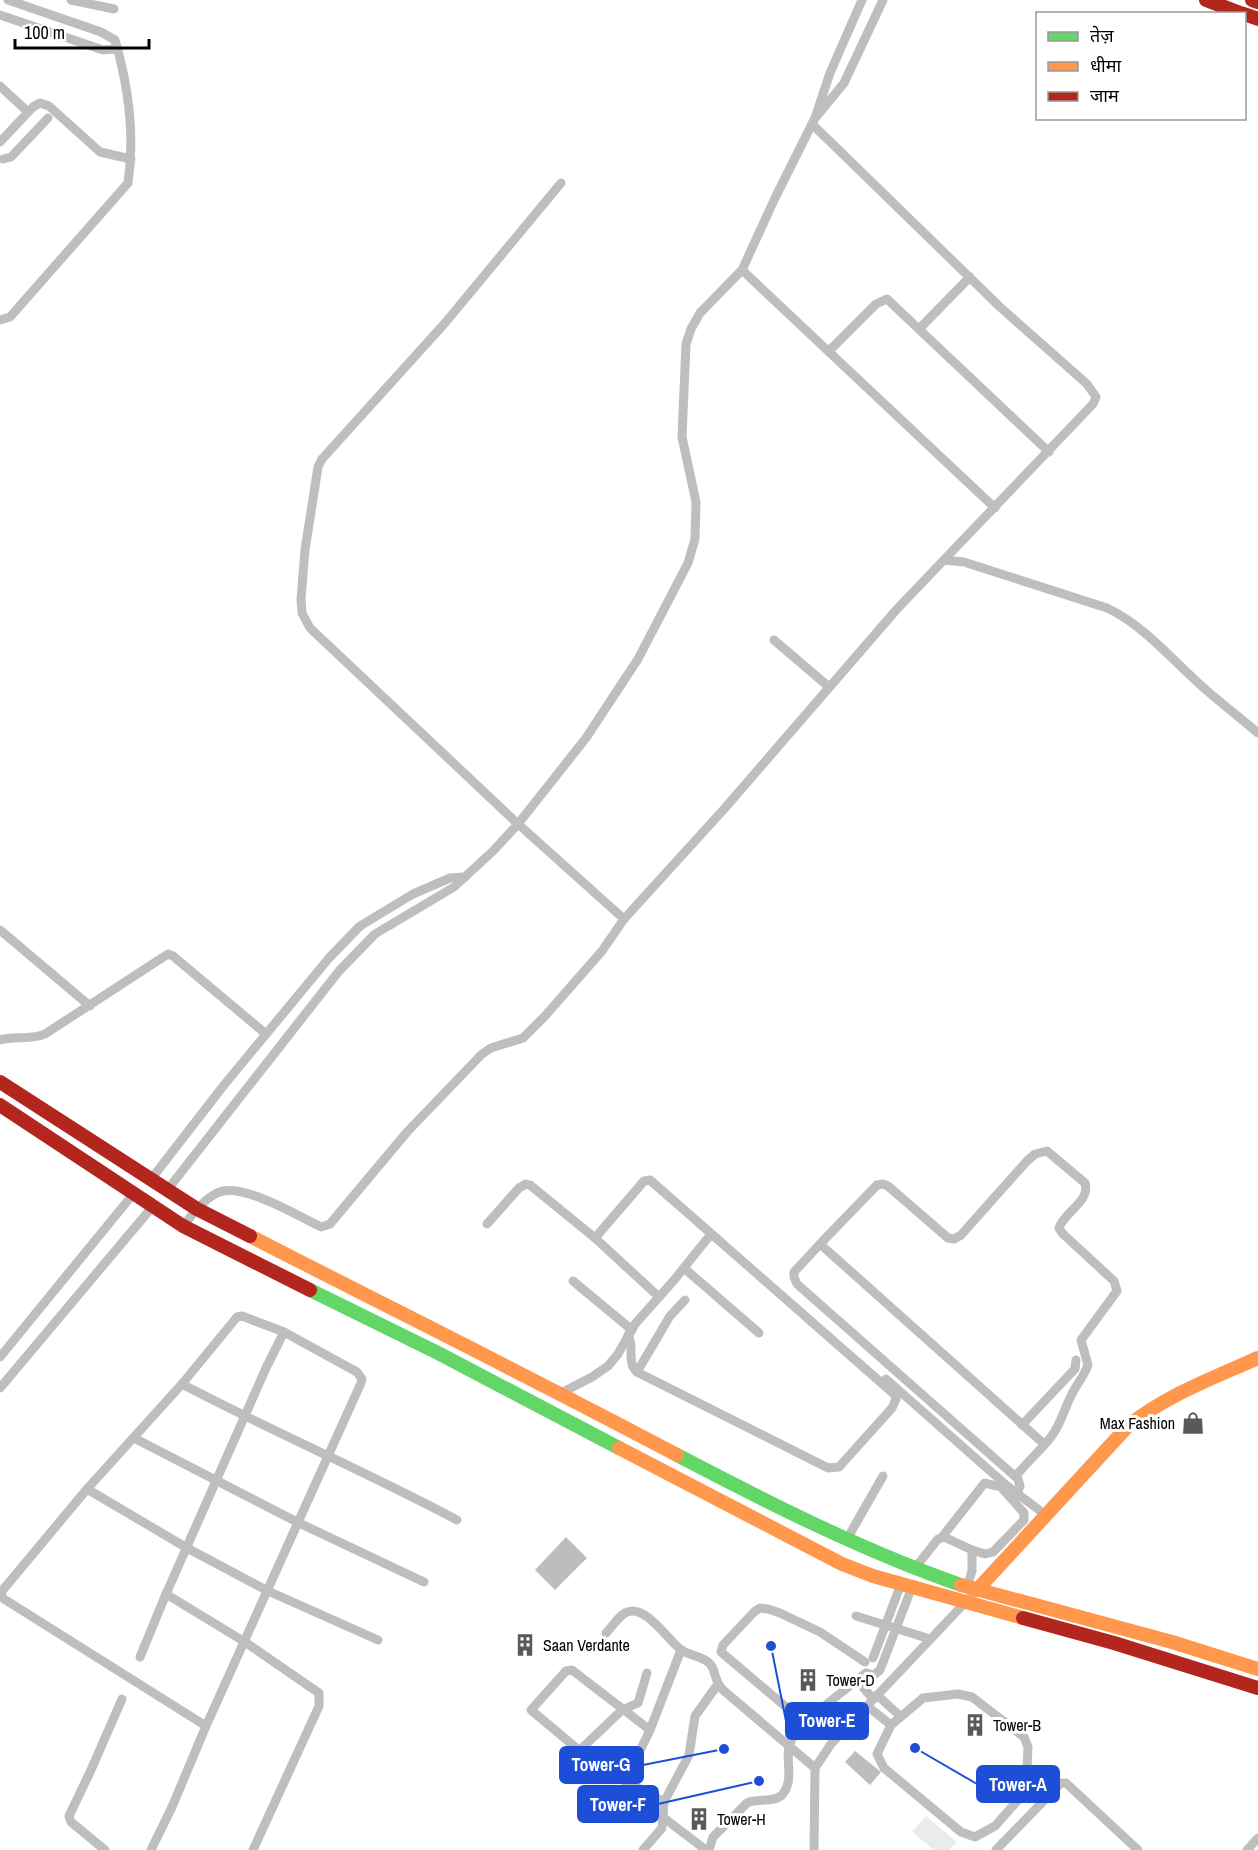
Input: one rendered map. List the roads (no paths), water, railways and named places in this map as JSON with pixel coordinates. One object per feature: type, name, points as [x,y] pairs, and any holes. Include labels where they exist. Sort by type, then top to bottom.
[{"type":"street","points":[[0,320],[10,317],[128,183],[131,159],[126,80],[116,45],[111,36],[31,4],[8,0]]},
{"type":"street","points":[[71,0],[114,9]]},
{"type":"street","points":[[168,1189],[339,971],[362,946],[375,934],[448,890],[465,877],[518,824],[586,738],[638,659],[688,563],[695,539],[696,502],[682,437],[686,344],[690,329],[700,314],[742,270],[814,121],[830,73],[862,0]]},
{"type":"street","points":[[814,121],[844,84],[883,0]]},
{"type":"street","points":[[1206,0],[1239,12]]},
{"type":"street","points":[[1252,0],[1258,2]]},
{"type":"street","points":[[0,15],[109,51],[116,45]]},
{"type":"street","points":[[86,45],[92,29]]},
{"type":"street","points":[[846,37],[863,45]]},
{"type":"street","points":[[0,86],[28,112]]},
{"type":"street","points":[[0,142],[28,112],[40,103],[48,106],[100,152],[131,159]]},
{"type":"street","points":[[1,160],[11,157],[48,118]]},
{"type":"street","points":[[183,1226],[197,1209],[216,1193],[235,1191],[251,1195],[321,1227],[330,1224],[406,1132],[476,1060],[491,1048],[523,1038],[534,1028],[602,951],[624,919],[725,808],[897,609],[1093,404],[1096,397],[1087,384],[1039,343],[970,277],[814,121]]},
{"type":"street","points":[[561,183],[446,323],[322,459],[318,466],[305,550],[302,614],[310,628],[518,824],[624,919]]},
{"type":"street","points":[[742,270],[995,508]]},
{"type":"street","points":[[920,329],[970,277]]},
{"type":"street","points":[[829,351],[881,300],[887,299],[1049,452]]},
{"type":"street","points":[[945,560],[964,562],[1107,608],[1122,615],[1141,629],[1195,680],[1258,733]]},
{"type":"street","points":[[774,640],[829,687]]},
{"type":"street","points":[[152,1179],[224,1085],[329,958],[360,926],[413,894],[450,878],[465,877]]},
{"type":"street","points":[[0,930],[90,1006]]},
{"type":"street","points":[[0,1040],[12,1037],[40,1037],[90,1006],[162,956],[170,954],[266,1034]]},
{"type":"street","points":[[0,1082],[197,1209],[561,1393],[737,1486],[847,1539],[915,1568],[972,1588],[1172,1642],[1258,1669]]},
{"type":"street","points":[[0,1105],[183,1226],[507,1389],[842,1564],[860,1572],[1114,1642],[1258,1688]]},
{"type":"street","points":[[1016,1476],[1056,1428],[1088,1365],[1081,1340],[1117,1291],[1114,1281],[1059,1228],[1060,1222],[1085,1194],[1086,1188],[1083,1180],[1050,1152],[1045,1151],[1035,1154],[1027,1161],[961,1235],[954,1239],[948,1238],[893,1189],[880,1184],[794,1272],[797,1284],[1016,1476],[1020,1481],[1017,1492]]},
{"type":"street","points":[[573,1281],[630,1332],[631,1364],[637,1372],[832,1469],[838,1467],[851,1454],[895,1403],[894,1394],[648,1180],[595,1238]]},
{"type":"street","points":[[487,1224],[519,1188],[526,1184],[531,1185],[595,1238],[659,1297]]},
{"type":"street","points":[[0,1357],[134,1193]]},
{"type":"street","points":[[0,1388],[153,1206]]},
{"type":"street","points":[[561,1393],[608,1366],[618,1354],[630,1332],[706,1239],[712,1235]]},
{"type":"street","points":[[820,1244],[1044,1444]]},
{"type":"street","points":[[684,1268],[759,1332]]},
{"type":"street","points":[[637,1372],[670,1316],[685,1300]]},
{"type":"street","points":[[151,1850],[362,1378],[357,1372],[284,1332],[239,1316],[182,1384],[87,1489],[1,1595],[206,1726]]},
{"type":"street","points":[[140,1657],[244,1417],[284,1332]]},
{"type":"street","points":[[814,1850],[815,1768],[831,1744],[965,1602],[972,1588],[1047,1516],[1128,1426],[1142,1414],[1188,1389],[1258,1358]]},
{"type":"street","points":[[1022,1425],[1071,1373],[1075,1368],[1076,1360]]},
{"type":"street","points":[[886,1379],[1002,1483],[1047,1516]]},
{"type":"street","points":[[182,1384],[244,1417],[457,1520]]},
{"type":"street","points":[[134,1438],[299,1523],[424,1582]]},
{"type":"street","points":[[915,1568],[983,1485],[1002,1483],[1008,1475],[1016,1476]]},
{"type":"street","points":[[847,1539],[883,1476]]},
{"type":"street","points":[[942,1537],[988,1555],[1024,1520],[1024,1513],[1002,1483]]},
{"type":"street","points":[[87,1489],[187,1548],[268,1591],[378,1640]]},
{"type":"street","points":[[972,1550],[972,1588]]},
{"type":"street","points":[[906,1585],[895,1628],[880,1670],[877,1674],[871,1675],[864,1667],[906,1585]]},
{"type":"street","points":[[166,1594],[245,1642],[319,1693],[320,1699],[253,1850]]},
{"type":"street","points":[[815,1768],[718,1684],[714,1677],[714,1668],[723,1645],[754,1612],[760,1608],[768,1609],[820,1632],[869,1660],[878,1660],[881,1665]]},
{"type":"street","points":[[606,1633],[623,1614],[632,1610],[651,1619],[681,1650],[709,1662],[714,1668]]},
{"type":"street","points":[[856,1616],[930,1640]]},
{"type":"street","points":[[625,1782],[650,1730],[681,1650]]},
{"type":"street","points":[[721,1652],[805,1724]]},
{"type":"street","points":[[650,1730],[572,1670],[566,1671],[531,1710],[599,1767],[664,1802]]},
{"type":"street","points":[[664,1818],[708,1850],[713,1838],[747,1803],[753,1800],[776,1799],[782,1795],[789,1784],[789,1745],[797,1730],[866,1672]]},
{"type":"street","points":[[579,1751],[623,1710],[639,1703],[647,1673]]},
{"type":"street","points":[[857,1680],[891,1725]]},
{"type":"street","points":[[643,1850],[662,1828],[664,1802],[689,1755],[695,1716],[718,1684]]},
{"type":"street","points":[[958,1694],[972,1697],[1024,1737],[1028,1747],[1026,1791],[996,1826],[975,1837],[961,1832],[884,1768],[877,1754],[891,1725],[923,1698],[958,1694]]},
{"type":"street","points":[[105,1850],[71,1822],[69,1816],[92,1770],[122,1699]]},
{"type":"street","points":[[872,1700],[900,1716]]},
{"type":"street","points":[[996,1850],[1061,1783],[1066,1783],[1137,1850]]},
{"type":"street","points":[[1247,1850],[1258,1838]]},
{"type":"place","name":"Max Fashion","points":[[1193,1423]]},
{"type":"place","name":"Saan Verdante","points":[[525,1645]]},
{"type":"place","name":"Tower-E","points":[[771,1646]]},
{"type":"place","name":"Tower-D","points":[[808,1680]]},
{"type":"place","name":"Tower-B","points":[[975,1725]]},
{"type":"place","name":"Tower-A","points":[[915,1748]]},
{"type":"place","name":"Tower-G","points":[[724,1749]]},
{"type":"place","name":"Tower-F","points":[[759,1781]]},
{"type":"place","name":"Tower-H","points":[[699,1819]]}]
